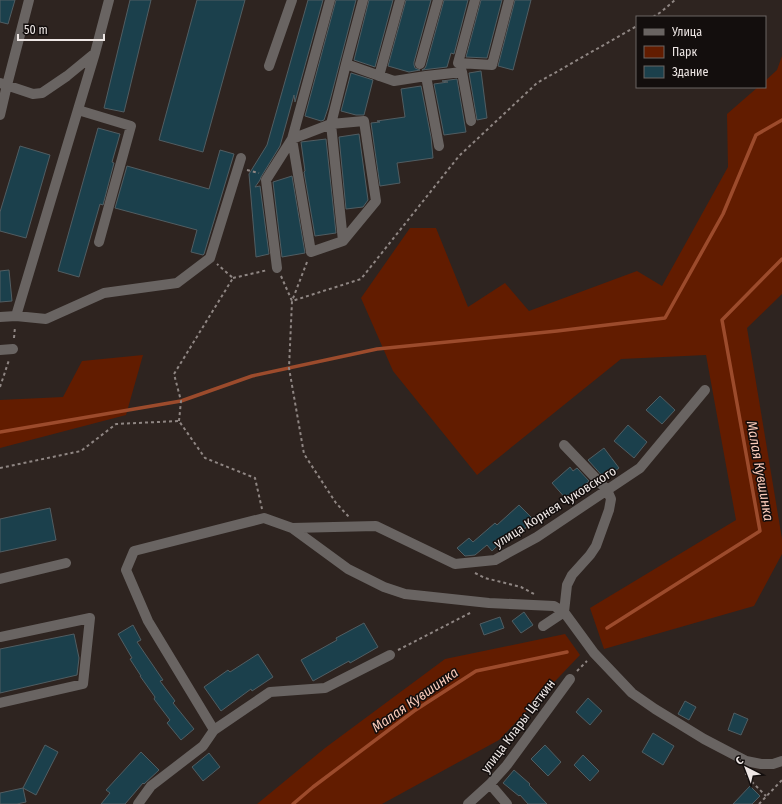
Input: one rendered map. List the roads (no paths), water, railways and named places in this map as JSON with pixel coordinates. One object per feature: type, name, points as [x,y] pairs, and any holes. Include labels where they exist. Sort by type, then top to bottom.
[{"type":"street","points":[[0,115],[3,84],[29,0]]},
{"type":"street","points":[[16,316],[95,53],[109,0]]},
{"type":"street","points":[[269,66],[292,0]]},
{"type":"street","points":[[277,268],[266,180],[292,139],[330,0]]},
{"type":"street","points":[[343,241],[331,124],[363,0]]},
{"type":"street","points":[[379,76],[400,0]]},
{"type":"street","points":[[420,64],[438,0]]},
{"type":"street","points":[[475,0],[458,63],[492,65],[509,0]]},
{"type":"street","points":[[3,84],[33,94],[42,93],[67,76],[95,53]]},
{"type":"street","points":[[346,64],[394,81],[462,72],[471,121]]},
{"type":"street","points":[[426,76],[440,146]]},
{"type":"street","points":[[78,110],[131,126],[99,242]]},
{"type":"street","points":[[364,121],[376,200],[343,241],[311,252],[292,139],[331,124],[364,121]]},
{"type":"street","points":[[0,317],[16,316],[46,319],[104,293],[177,283],[210,258],[240,163]]},
{"type":"street","points":[[0,350],[13,349]]},
{"type":"street","name":"улица Корнея Чуковского","points":[[292,528],[376,526],[455,564],[495,560],[537,537],[640,468],[705,390]]},
{"type":"street","points":[[543,626],[564,612],[567,585],[569,580],[596,546],[609,510],[611,499],[607,490],[564,445]]},
{"type":"street","points":[[214,730],[148,621],[126,570],[134,551],[264,518],[292,528],[348,569],[384,587],[405,594],[490,603],[554,606],[564,612],[594,654],[632,693],[655,709],[704,739],[746,761],[761,764],[773,764],[782,761]]},
{"type":"street","points":[[0,578],[66,563]]},
{"type":"street","points":[[0,637],[90,618],[83,684],[0,703]]},
{"type":"street","points":[[138,804],[150,786],[203,746],[214,730],[270,692],[325,688],[390,655]]},
{"type":"street","name":"улица Клары Цеткин","points":[[468,804],[490,784],[507,765],[570,679]]},
{"type":"street","points":[[490,784],[507,804]]},
{"type":"waterway","points":[[0,432],[181,401],[252,376],[377,349],[557,331],[665,318],[723,214],[756,135],[782,120]]},
{"type":"waterway","name":"Малая Кувшинка","points":[[607,628],[760,531],[722,320],[782,259]]},
{"type":"waterway","name":"Малая Кувшинка","points":[[293,804],[313,787],[414,711],[476,671],[567,652]]}]
